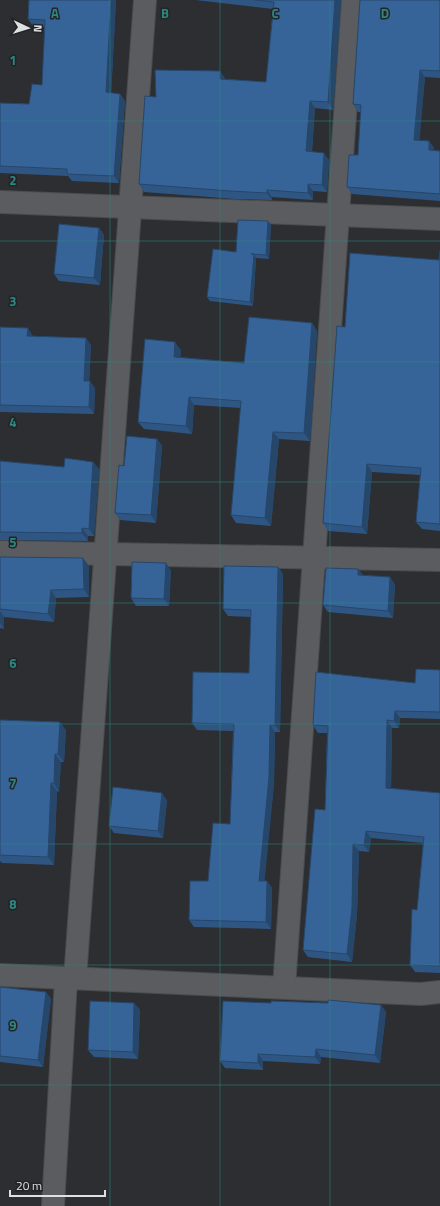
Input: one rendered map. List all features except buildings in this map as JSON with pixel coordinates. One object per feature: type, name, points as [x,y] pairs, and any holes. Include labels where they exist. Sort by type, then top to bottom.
[{"type":"street","points":[[53,1206],[70,979],[106,552],[145,0]]},
{"type":"street","points":[[284,987],[352,0]]},
{"type":"street","points":[[0,202],[440,219]]},
{"type":"street","points":[[0,552],[106,552],[440,560]]},
{"type":"street","points":[[0,975],[421,994],[440,992]]}]
